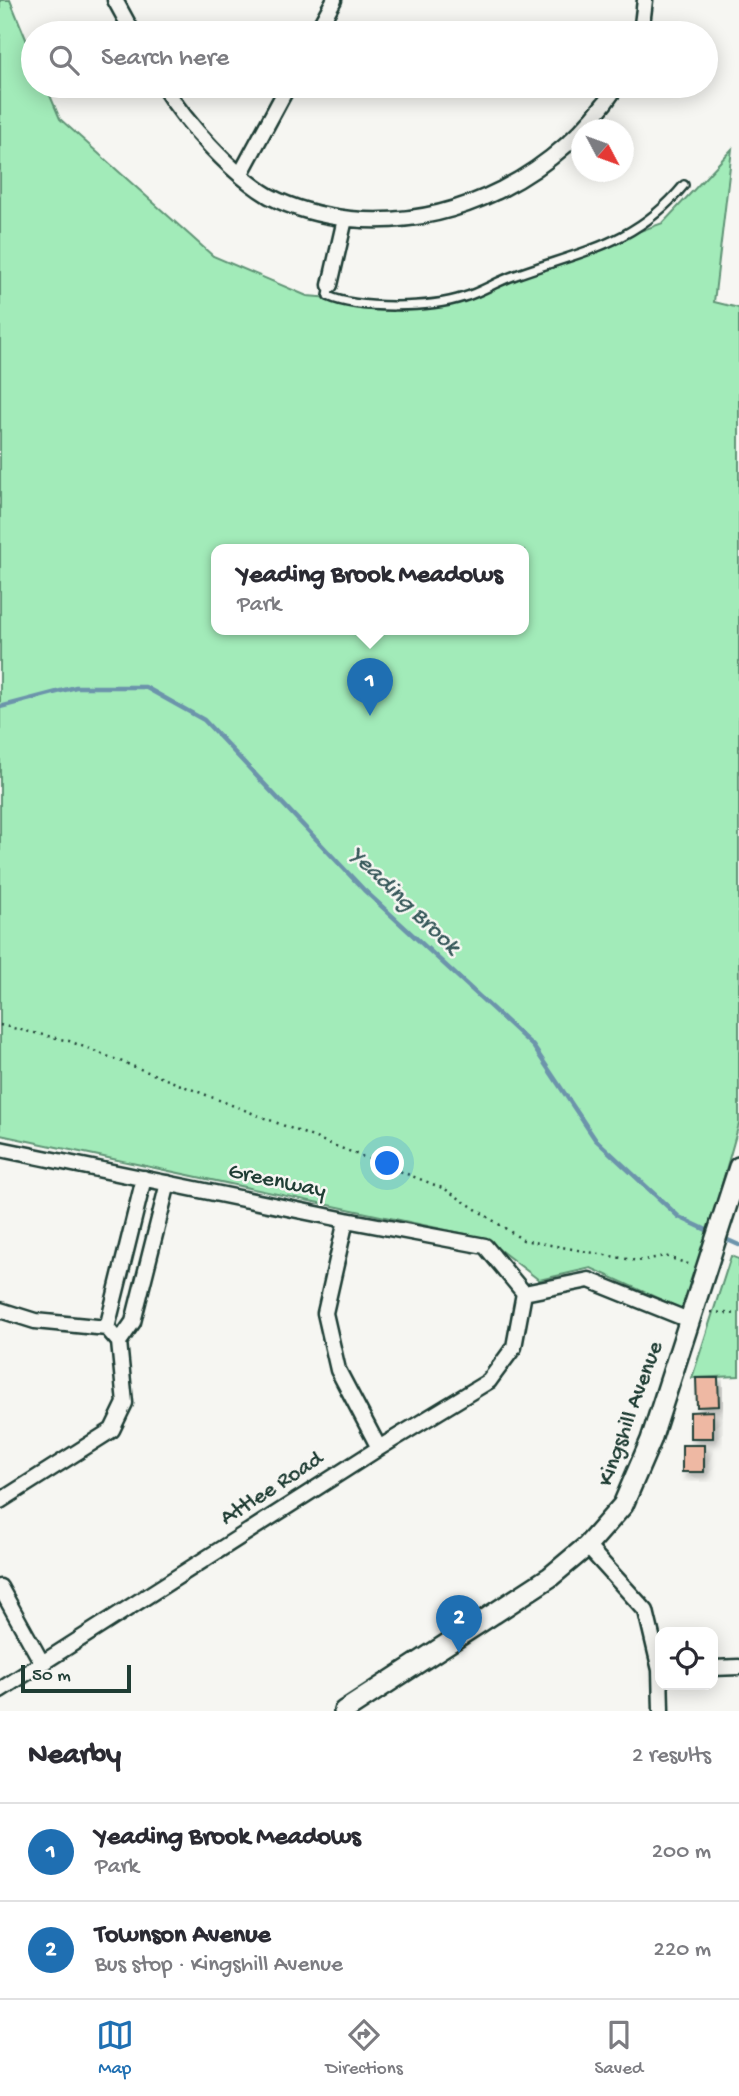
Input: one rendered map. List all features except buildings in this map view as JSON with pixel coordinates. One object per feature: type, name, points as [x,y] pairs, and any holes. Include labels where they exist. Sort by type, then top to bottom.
[{"type":"street","points":[[115,0],[126,21]]},
{"type":"street","points":[[323,21],[334,0]]},
{"type":"street","points":[[642,21],[645,0]]},
{"type":"street","points":[[172,98],[240,175],[264,192],[286,203],[345,219],[383,221],[424,218],[483,199],[548,160],[587,124],[608,98]]},
{"type":"street","points":[[240,175],[282,98]]},
{"type":"street","points":[[330,285],[345,219]]},
{"type":"street","name":"Greenway","points":[[0,1149],[346,1220],[485,1245],[524,1293]]},
{"type":"street","name":"Kingshill Avenue","points":[[344,1711],[550,1577],[587,1546],[623,1505],[652,1440],[739,1167]]},
{"type":"street","points":[[107,1328],[144,1178]]},
{"type":"street","points":[[119,1342],[132,1322],[168,1183]]},
{"type":"street","points":[[346,1220],[324,1313],[338,1370],[379,1448]]},
{"type":"street","points":[[524,1293],[589,1280],[693,1314]]},
{"type":"street","name":"Attlee Road","points":[[0,1690],[379,1448],[489,1381],[514,1347],[524,1293]]},
{"type":"street","points":[[0,1310],[35,1321],[107,1328],[119,1342],[125,1403],[112,1430],[0,1501]]},
{"type":"street","points":[[587,1546],[646,1611],[655,1649]]},
{"type":"street","points":[[0,1587],[43,1663]]},
{"type":"street","points":[[718,1668],[739,1667]]},
{"type":"street","points":[[660,1690],[661,1711]]},
{"type":"lane","points":[[330,285],[328,296],[341,302],[360,305],[440,303],[462,298],[513,276],[602,246],[623,236],[649,221],[667,206],[684,185]]},
{"type":"path","points":[[0,1026],[69,1041],[445,1189],[523,1241],[638,1261],[665,1256],[710,1262]]},
{"type":"path","points":[[693,1314],[739,1314]]},
{"type":"green space","points":[[0,0],[10,0],[21,27],[21,98],[51,98],[60,119],[213,256],[307,296],[428,306],[663,223],[732,149],[714,302],[739,308],[739,1124],[686,1311],[591,1268],[539,1280],[484,1238],[0,1135]]},
{"type":"green space","points":[[731,1256],[739,1259],[739,1376],[692,1378]]},
{"type":"waterway","name":"Yeading Brook","points":[[0,707],[76,687],[145,687],[204,720],[364,890],[533,1046],[595,1139],[679,1217],[713,1233]]},
{"type":"waterway","name":"Yeading Brook","points":[[721,1237],[739,1245]]},
{"type":"place","name":"Yeading Brook Meadows","points":[[370,716]]},
{"type":"place","name":"Townson Avenue","points":[[459,1653]]}]
